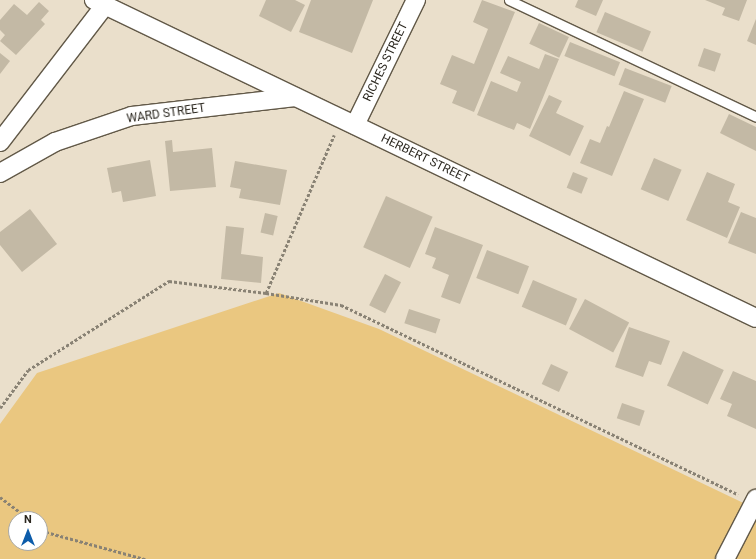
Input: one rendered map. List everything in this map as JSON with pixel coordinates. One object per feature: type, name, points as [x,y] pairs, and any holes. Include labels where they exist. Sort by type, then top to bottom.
[{"type":"street","name":"RICHES STREET","points":[[348,122],[416,0]]},
{"type":"street","name":"HERBERT STREET","points":[[99,3],[756,318]]},
{"type":"street","points":[[0,142],[99,3]]},
{"type":"street","name":"WARD STREET","points":[[0,173],[56,142],[132,116],[295,97]]},
{"type":"street","points":[[725,559],[755,500]]},
{"type":"lane","points":[[509,0],[756,116]]},
{"type":"path","points":[[266,293],[348,122]]},
{"type":"path","points":[[0,408],[28,370],[169,281],[266,293],[341,305],[755,500]]},
{"type":"path","points":[[0,497],[18,511]]},
{"type":"path","points":[[48,533],[146,559]]},
{"type":"shaded area","points":[[279,293],[379,329],[756,509],[756,559],[0,559],[0,424],[37,373]]},
{"type":"building","points":[[266,0],[295,0],[305,5],[291,32],[259,16]]},
{"type":"building","points":[[311,0],[373,0],[352,53],[299,32]]},
{"type":"building","points":[[482,0],[515,12],[474,112],[452,103],[457,91],[440,84],[452,55],[474,64],[488,29],[473,22]]},
{"type":"building","points":[[578,0],[603,0],[596,16],[575,7]]},
{"type":"building","points":[[705,0],[747,0],[739,21],[722,15],[725,8]]},
{"type":"building","points":[[39,2],[49,11],[41,20],[45,24],[16,55],[0,41],[5,35],[0,30],[0,20],[14,4],[27,15]]},
{"type":"building","points":[[605,12],[651,32],[642,52],[596,32]]},
{"type":"building","points":[[756,19],[756,45],[747,41]]},
{"type":"building","points":[[539,23],[569,37],[559,58],[529,44]]},
{"type":"building","points":[[570,42],[620,62],[614,76],[564,56]]},
{"type":"building","points":[[704,48],[721,54],[715,72],[698,66]]},
{"type":"building","points":[[0,53],[10,61],[0,74]]},
{"type":"building","points":[[545,54],[559,59],[530,129],[517,123],[514,130],[477,115],[491,81],[517,92],[521,82],[500,73],[508,56],[539,69]]},
{"type":"building","points":[[625,68],[672,86],[665,103],[619,85]]},
{"type":"building","points":[[624,91],[644,99],[612,176],[580,163],[590,139],[600,143],[607,126],[609,127]]},
{"type":"building","points":[[549,95],[562,101],[556,113],[584,126],[570,156],[529,136]]},
{"type":"building","points":[[729,114],[756,127],[756,151],[720,133]]},
{"type":"building","points":[[172,140],[173,152],[212,148],[216,187],[170,191],[165,141]]},
{"type":"building","points":[[654,158],[682,170],[668,201],[641,189]]},
{"type":"building","points":[[150,160],[156,196],[123,202],[121,191],[112,193],[107,168]]},
{"type":"building","points":[[235,161],[287,170],[280,205],[239,198],[241,189],[230,187]]},
{"type":"building","points":[[573,172],[588,178],[581,194],[567,188]]},
{"type":"building","points":[[707,172],[735,184],[728,202],[740,207],[727,238],[686,220]]},
{"type":"building","points":[[386,196],[433,217],[410,268],[363,247]]},
{"type":"building","points":[[30,209],[57,244],[22,272],[0,245],[0,232]]},
{"type":"building","points":[[741,212],[756,218],[756,254],[728,243]]},
{"type":"building","points":[[265,213],[278,216],[273,235],[261,232]]},
{"type":"building","points":[[226,226],[244,228],[241,254],[263,257],[261,283],[221,279]]},
{"type":"building","points":[[435,227],[483,245],[460,304],[441,297],[449,275],[432,268],[436,258],[425,254]]},
{"type":"building","points":[[487,250],[529,266],[518,294],[476,278]]},
{"type":"building","points":[[385,274],[401,282],[385,313],[369,305]]},
{"type":"building","points":[[533,280],[577,299],[566,325],[522,307]]},
{"type":"building","points":[[585,299],[629,322],[613,352],[569,329]]},
{"type":"building","points":[[409,309],[440,319],[436,333],[404,323]]},
{"type":"building","points":[[629,327],[670,341],[661,365],[649,361],[643,377],[615,367]]},
{"type":"building","points":[[683,351],[724,370],[708,404],[667,385]]},
{"type":"building","points":[[551,364],[568,372],[559,392],[542,384]]},
{"type":"building","points":[[733,371],[756,381],[756,429],[727,416],[732,404],[720,399]]},
{"type":"building","points":[[622,403],[645,411],[639,426],[617,418]]}]
